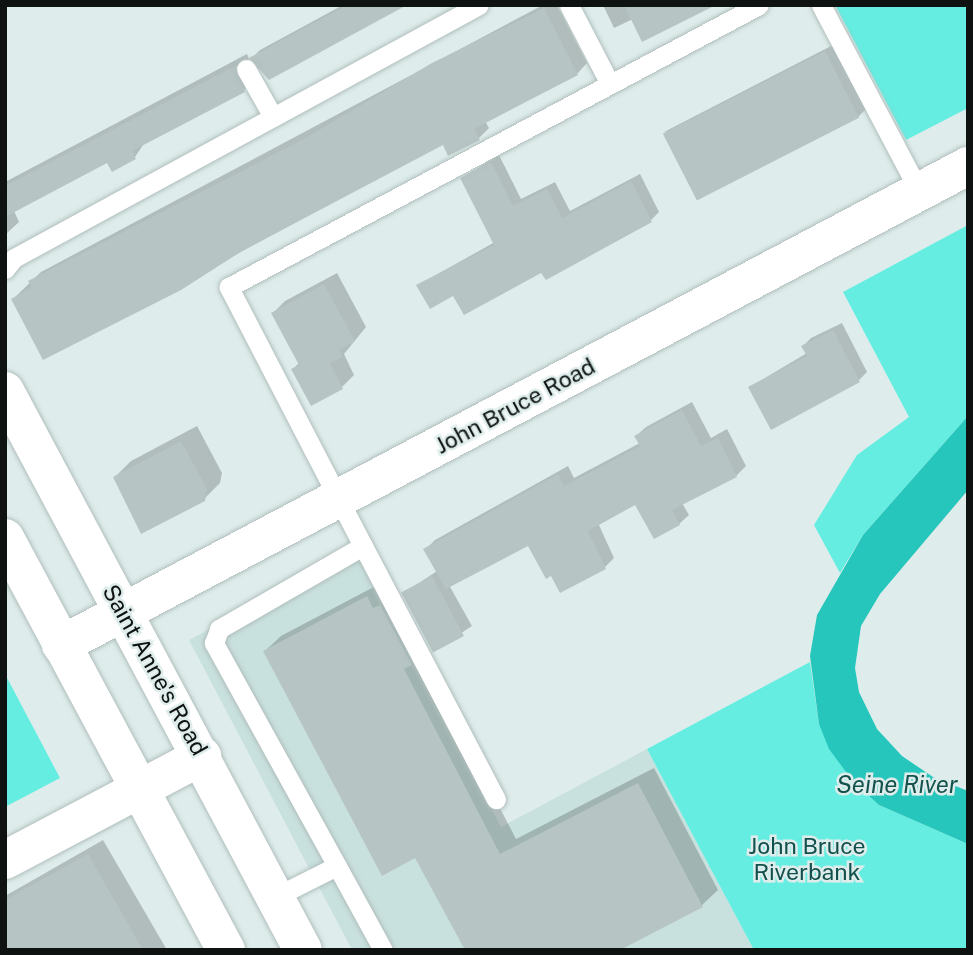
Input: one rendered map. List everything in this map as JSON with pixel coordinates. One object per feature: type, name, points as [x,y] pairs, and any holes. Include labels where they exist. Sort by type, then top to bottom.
[{"type":"street","name":"John Bruce Road","points":[[61,645],[968,166]]},
{"type":"street","name":"Saint Anne's Road","points":[[5,391],[202,756],[303,950]]},
{"type":"street","points":[[5,538],[61,645],[142,788],[226,950]]},
{"type":"street","points":[[5,860],[202,756]]},
{"type":"lane","points":[[5,269],[14,258],[479,5]]},
{"type":"lane","points":[[569,5],[610,84]]},
{"type":"lane","points":[[496,799],[229,287],[759,5]]},
{"type":"lane","points":[[821,5],[919,191]]},
{"type":"lane","points":[[246,69],[273,117]]},
{"type":"lane","points":[[363,546],[219,629],[214,643],[383,950]]},
{"type":"lane","points":[[275,897],[337,866]]},
{"type":"shaded area","points":[[355,551],[501,827],[647,749],[754,950],[352,950],[189,640]]},
{"type":"green space","points":[[835,5],[968,5],[968,108],[906,140]]},
{"type":"green space","points":[[968,225],[968,416],[863,535],[840,573],[814,525],[857,455],[909,417],[843,292]]},
{"type":"green space","name":"John Bruce Riverbank","points":[[810,662],[819,724],[879,805],[968,844],[968,950],[754,950],[647,749]]},
{"type":"green space","points":[[5,674],[60,778],[5,807]]},
{"type":"water","name":"Seine River","points":[[968,416],[968,490],[880,594],[861,626],[855,668],[859,692],[877,729],[902,756],[933,777],[968,791],[968,844],[879,805],[852,780],[829,749],[819,724],[810,656],[817,615],[863,535]]},
{"type":"building","points":[[347,5],[407,5],[269,80],[249,58]]},
{"type":"building","points":[[624,5],[716,5],[642,42]]},
{"type":"building","points":[[544,8],[578,75],[474,129],[480,140],[448,156],[443,145],[242,251],[181,290],[43,360],[11,299],[32,287],[28,281],[304,139],[432,63]]},
{"type":"building","points":[[825,51],[859,118],[697,200],[663,134]]},
{"type":"building","points":[[235,66],[245,92],[132,151],[136,159],[112,172],[107,163],[5,217],[5,186]]},
{"type":"building","points":[[491,162],[513,206],[547,189],[562,218],[631,181],[652,222],[546,280],[541,273],[464,315],[453,296],[430,309],[416,285],[494,245],[460,178]]},
{"type":"building","points":[[324,284],[355,341],[339,350],[343,357],[330,363],[343,389],[311,406],[291,369],[299,365],[271,313]]},
{"type":"building","points":[[833,330],[860,382],[771,430],[748,387],[807,356],[801,346]]},
{"type":"building","points":[[682,410],[701,446],[718,438],[737,477],[672,510],[680,525],[654,539],[635,505],[588,531],[606,569],[560,593],[551,576],[546,579],[528,546],[446,589],[423,549],[558,474],[564,486],[640,446],[634,436]]},
{"type":"building","points":[[181,441],[207,489],[205,501],[141,534],[113,477]]},
{"type":"building","points":[[432,576],[464,636],[433,652],[401,592]]},
{"type":"building","points":[[367,596],[373,608],[380,605],[412,665],[404,669],[500,854],[638,783],[703,907],[620,950],[465,950],[415,858],[382,876],[263,651]]},
{"type":"building","points":[[88,854],[143,950],[5,950],[5,900]]}]
